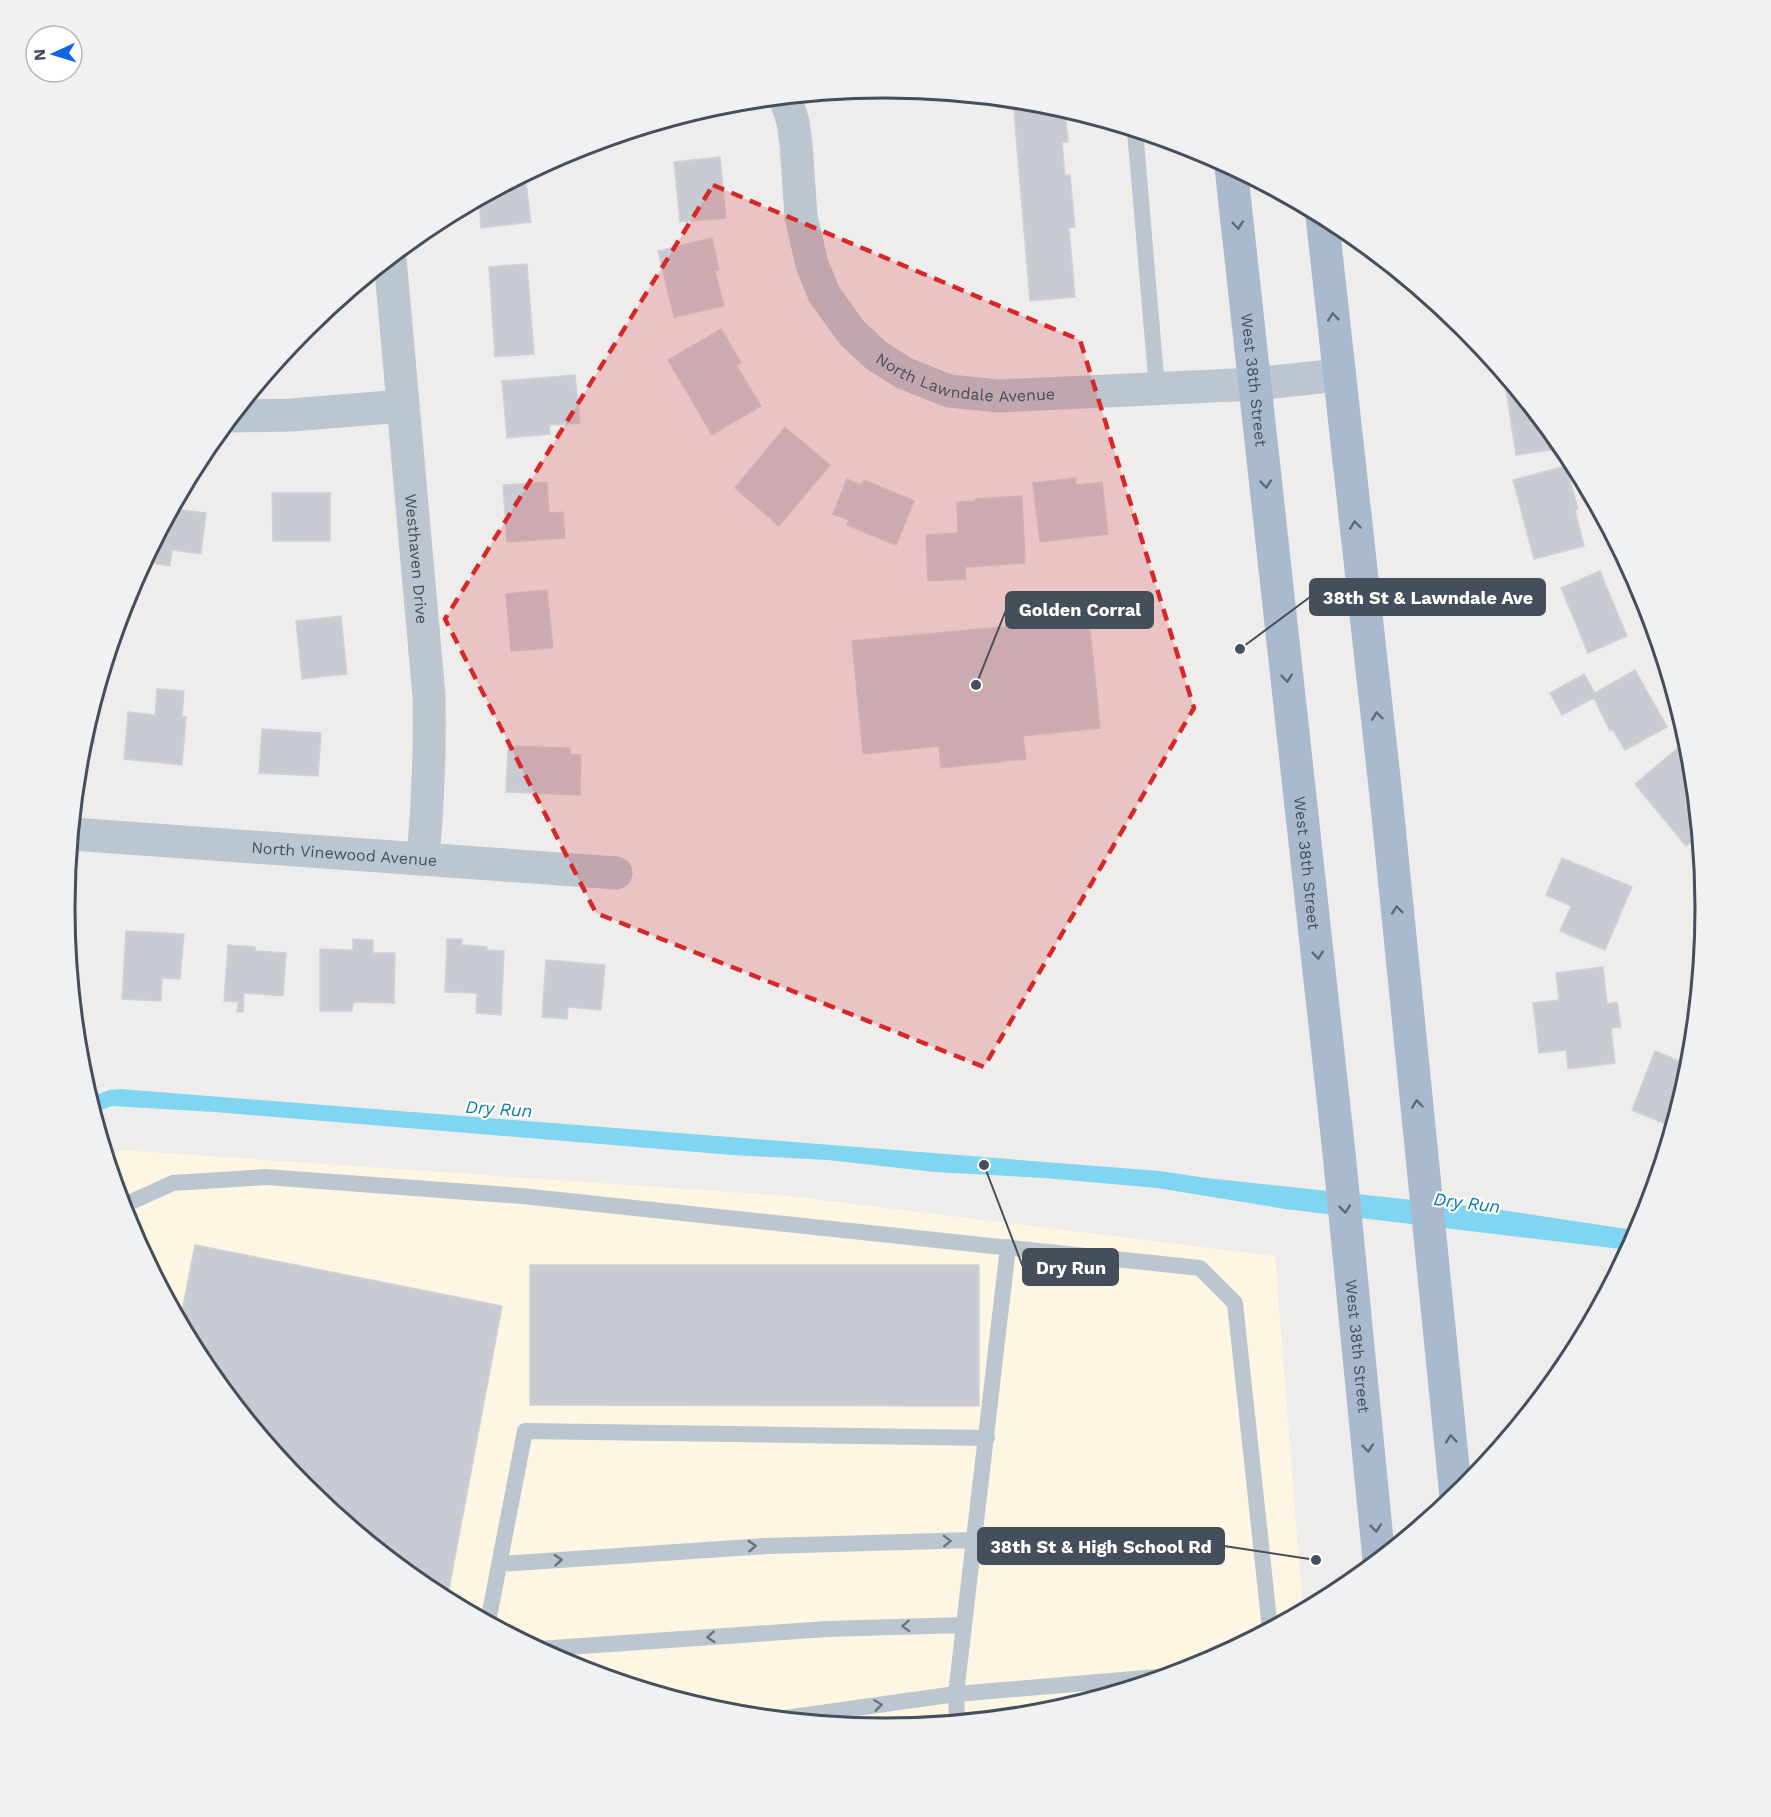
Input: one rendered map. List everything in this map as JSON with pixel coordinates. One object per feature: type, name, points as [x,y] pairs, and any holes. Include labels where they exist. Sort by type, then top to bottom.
[{"type":"main road","name":"West 38th Street","points":[[1232,177],[1339,1153],[1378,1553]]},
{"type":"main road","points":[[1323,227],[1386,796],[1455,1486]]},
{"type":"street","name":"North Lawndale Avenue","points":[[787,104],[796,144],[801,217],[812,264],[824,294],[852,333],[877,356],[904,373],[949,391],[999,396],[1255,384],[1339,375]]},
{"type":"street","name":"Westhaven Drive","points":[[391,266],[429,696],[428,812],[423,859]]},
{"type":"street","points":[[241,416],[291,415],[403,406]]},
{"type":"street","name":"North Vinewood Avenue","points":[[79,834],[616,873]]},
{"type":"lane","points":[[1136,138],[1157,388]]},
{"type":"lane","points":[[131,1202],[173,1184],[266,1177],[522,1196],[1200,1268],[1235,1303],[1269,1622]]},
{"type":"lane","points":[[957,1715],[956,1694],[1008,1247]]},
{"type":"lane","points":[[489,1615],[525,1431],[987,1438]]},
{"type":"lane","points":[[499,1564],[766,1545],[975,1540]]},
{"type":"lane","points":[[555,1648],[827,1629],[964,1624]]},
{"type":"lane","points":[[808,1715],[956,1694],[1137,1679]]},
{"type":"highlighted area","points":[[713,185],[1080,340],[1194,708],[984,1067],[596,913],[445,619]]},
{"type":"shaded area","points":[[121,1150],[789,1196],[1275,1256],[1302,1603],[1244,1635],[1146,1676],[1044,1703],[991,1712],[886,1719],[780,1712],[727,1703],[625,1676],[575,1657],[480,1610],[392,1552],[312,1482],[242,1402],[184,1314],[137,1219],[113,1153]]},
{"type":"water","name":"Dry Run","points":[[120,1089],[1160,1171],[1488,1208],[1629,1229],[1620,1249],[1285,1209],[1157,1188],[1044,1178],[935,1172],[828,1160],[732,1155],[215,1112],[112,1106],[101,1110],[97,1095]]},
{"type":"building","points":[[1014,109],[1066,119],[1068,142],[1062,142],[1065,175],[1070,175],[1075,227],[1069,228],[1075,297],[1030,301]]},
{"type":"building","points":[[720,157],[726,218],[680,222],[674,162]]},
{"type":"building","points":[[526,183],[531,222],[481,228],[480,207]]},
{"type":"building","points":[[712,238],[719,270],[715,271],[724,306],[674,317],[658,251]]},
{"type":"building","points":[[527,264],[534,354],[495,357],[489,267]]},
{"type":"building","points":[[721,329],[741,363],[736,365],[761,406],[712,435],[668,360]]},
{"type":"building","points":[[575,375],[580,423],[549,425],[550,434],[507,438],[502,381]]},
{"type":"building","points":[[1506,389],[1529,415],[1553,449],[1516,455]]},
{"type":"building","points":[[785,427],[830,465],[779,526],[735,488]]},
{"type":"building","points":[[1564,466],[1578,509],[1575,510],[1584,546],[1534,559],[1513,480]]},
{"type":"building","points":[[1076,478],[1076,485],[1102,482],[1108,534],[1040,542],[1033,483]]},
{"type":"building","points":[[847,479],[861,485],[864,480],[914,501],[896,545],[847,525],[849,520],[833,514]]},
{"type":"building","points":[[547,482],[549,513],[563,512],[565,538],[507,542],[503,485]]},
{"type":"building","points":[[272,493],[330,493],[330,541],[273,541]]},
{"type":"building","points":[[1022,496],[1025,563],[965,567],[966,579],[928,581],[926,535],[958,533],[957,502]]},
{"type":"building","points":[[180,510],[206,513],[201,554],[172,550],[170,566],[153,563]]},
{"type":"building","points":[[1600,571],[1627,636],[1588,653],[1561,588]]},
{"type":"building","points":[[547,590],[553,648],[511,651],[506,594]]},
{"type":"building","points":[[341,616],[347,674],[302,679],[296,621]]},
{"type":"building","points":[[1089,619],[1100,728],[1023,736],[1026,759],[941,768],[939,746],[863,754],[852,641]]},
{"type":"building","points":[[1635,670],[1667,727],[1625,750],[1613,730],[1610,731],[1594,698],[1562,715],[1550,693],[1584,674],[1595,693]]},
{"type":"building","points":[[157,689],[184,691],[182,717],[186,717],[182,765],[124,759],[128,712],[155,715]]},
{"type":"building","points":[[262,729],[321,733],[318,776],[259,773]]},
{"type":"building","points":[[508,746],[570,748],[570,754],[581,755],[580,795],[506,792]]},
{"type":"building","points":[[1679,747],[1693,840],[1686,846],[1635,784]]},
{"type":"building","points":[[1562,858],[1632,887],[1605,950],[1560,931],[1571,906],[1546,895]]},
{"type":"building","points":[[126,931],[184,934],[180,979],[162,978],[161,1001],[122,999]]},
{"type":"building","points":[[353,939],[373,940],[373,953],[395,953],[394,1003],[353,1002],[352,1011],[320,1011],[320,949],[353,950]]},
{"type":"building","points":[[447,939],[462,939],[462,945],[504,951],[501,1015],[476,1013],[477,993],[445,992]]},
{"type":"building","points":[[228,945],[255,947],[255,951],[286,953],[283,996],[244,993],[243,1012],[237,1012],[238,1002],[224,1001]]},
{"type":"building","points":[[546,960],[605,965],[601,1010],[568,1007],[567,1019],[542,1017]]},
{"type":"building","points":[[1603,967],[1607,1004],[1617,1002],[1621,1027],[1611,1028],[1615,1063],[1568,1069],[1566,1050],[1539,1053],[1533,1003],[1559,1000],[1556,973]]},
{"type":"building","points":[[1655,1051],[1681,1062],[1666,1124],[1632,1110]]},
{"type":"building","points":[[195,1245],[502,1306],[449,1591],[392,1552],[312,1482],[242,1402],[182,1311]]},
{"type":"building","points":[[530,1265],[979,1265],[979,1406],[530,1405]]},
{"type":"place","name":"38th St & Lawndale Ave","points":[[1240,649]]},
{"type":"place","name":"Golden Corral","points":[[976,685]]},
{"type":"place","name":"Dry Run","points":[[984,1165]]},
{"type":"place","name":"38th St & High School Rd","points":[[1316,1560]]}]
